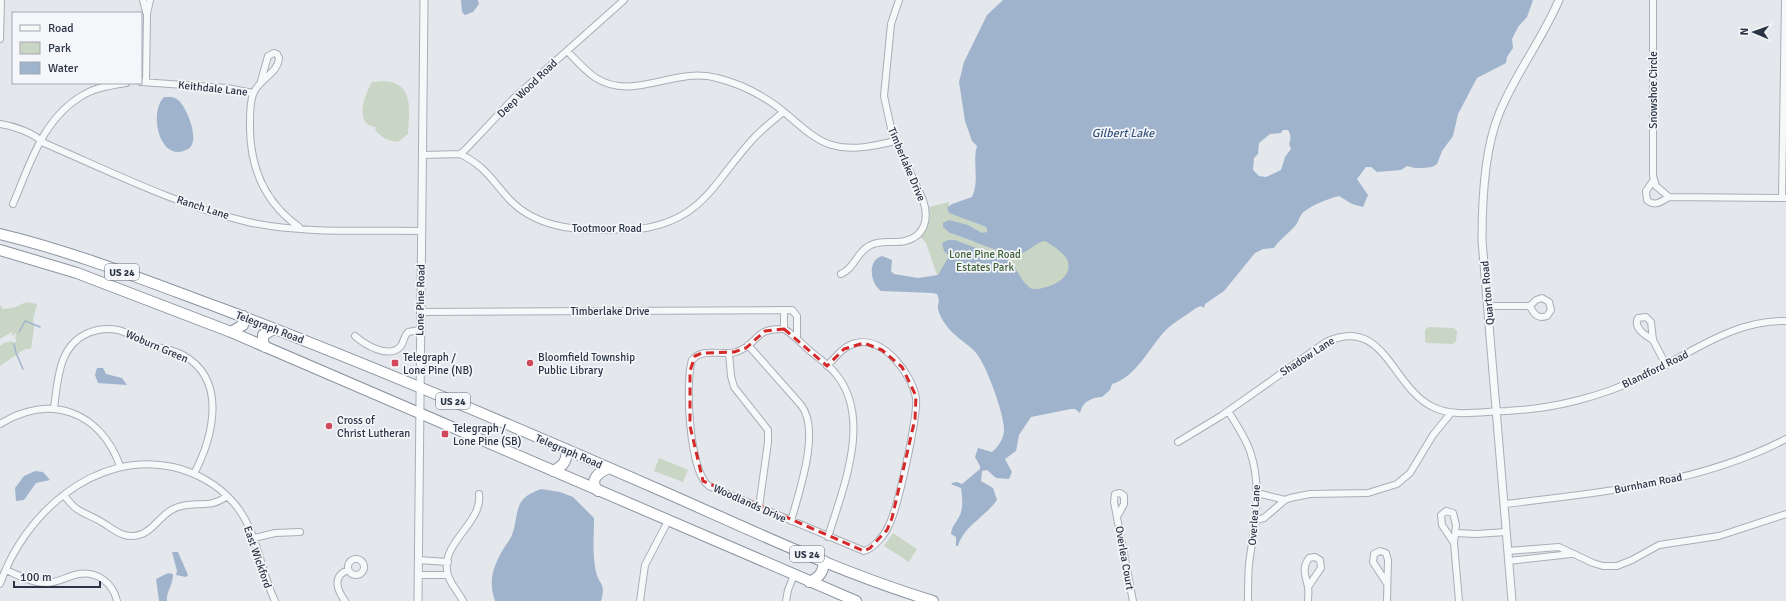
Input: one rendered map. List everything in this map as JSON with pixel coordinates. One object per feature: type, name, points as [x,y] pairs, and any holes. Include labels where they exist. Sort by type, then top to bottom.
[{"type":"highway","name":"Telegraph Road","points":[[0,234],[73,255],[243,316],[419,387],[824,561],[872,580],[934,601]]},
{"type":"highway","name":"Telegraph Road","points":[[0,250],[77,273],[231,332],[856,601]]},
{"type":"highway","points":[[231,332],[241,328],[244,323],[243,316]]},
{"type":"highway","points":[[265,347],[263,335],[274,329]]},
{"type":"highway","points":[[553,471],[560,468],[566,461],[566,449]]},
{"type":"highway","points":[[598,490],[594,485],[595,477],[600,472],[609,468]]},
{"type":"highway","points":[[809,582],[818,578],[822,573],[824,561]]},
{"type":"street","points":[[0,39],[1,0]]},
{"type":"street","points":[[143,0],[147,14]]},
{"type":"street","points":[[144,82],[147,14],[150,0]]},
{"type":"street","name":"Lone Pine Road","points":[[418,601],[424,0]]},
{"type":"street","name":"Deep Wood Road","points":[[460,154],[472,144],[514,98],[624,0]]},
{"type":"street","name":"Timberlake Drive","points":[[841,274],[851,266],[861,251],[868,246],[880,242],[905,241],[919,234],[925,225],[926,215],[923,200],[895,141],[887,114],[884,88],[891,24],[899,0]]},
{"type":"street","name":"Quarton Road","points":[[1512,601],[1482,228],[1487,168],[1493,134],[1504,102],[1545,30],[1559,0]]},
{"type":"street","name":"Snowshoe Circle","points":[[1653,0],[1654,181],[1646,191],[1647,200],[1652,204],[1669,198],[1784,198]]},
{"type":"street","points":[[1784,198],[1785,0]]},
{"type":"street","points":[[567,51],[596,78],[612,85],[638,86],[687,75],[705,75],[727,80],[749,90],[774,105],[821,140],[831,145],[859,147],[895,141]]},
{"type":"street","points":[[253,93],[261,81]]},
{"type":"street","name":"Keithdale Lane","points":[[144,82],[227,88],[253,93],[250,137],[253,160],[260,181],[267,195],[277,208],[300,228]]},
{"type":"street","points":[[13,204],[41,140],[59,115],[85,94],[98,89],[121,84]]},
{"type":"street","name":"Tootmoor Road","points":[[460,154],[471,159],[484,170],[521,210],[542,222],[575,229],[649,228],[678,218],[699,204],[712,191],[752,139],[783,112]]},
{"type":"street","points":[[0,118],[7,124]]},
{"type":"street","name":"Ranch Lane","points":[[0,124],[7,124],[137,183],[208,210],[249,222],[300,228],[421,231]]},
{"type":"street","points":[[422,155],[460,154]]},
{"type":"street","points":[[1654,181],[1660,191],[1669,198]]},
{"type":"street","points":[[1488,306],[1530,306]]},
{"type":"street","points":[[784,310],[784,329],[797,337],[835,373],[847,394],[853,430],[849,465],[828,537]]},
{"type":"street","name":"Timberlake Drive","points":[[420,312],[792,310],[797,316],[797,337]]},
{"type":"street","name":"Blandford Road","points":[[1496,410],[1530,409],[1587,397],[1640,378],[1712,339],[1735,329],[1765,322],[1786,320]]},
{"type":"street","name":"Woburn Green","points":[[54,408],[63,357],[77,340],[91,332],[104,329],[116,330],[127,333],[152,346],[182,355],[192,361],[202,372],[209,384],[212,398],[212,416],[209,436],[206,448],[194,474]]},
{"type":"street","name":"Woodlands Drive","points":[[784,329],[765,331],[738,351],[729,353],[702,353],[692,360],[690,371],[690,426],[700,475],[706,483],[790,521],[864,551],[870,548],[886,530],[896,501],[915,419],[916,402],[913,387],[902,366],[890,355],[874,345],[864,343],[850,345],[827,366]]},
{"type":"street","points":[[355,336],[361,341],[389,352],[400,346],[408,332],[420,330]]},
{"type":"street","name":"Shadow Lane","points":[[1178,442],[1228,411],[1326,342],[1339,336],[1360,336],[1371,341],[1415,394],[1434,408],[1451,413],[1496,410]]},
{"type":"street","points":[[1653,340],[1666,365]]},
{"type":"street","points":[[748,345],[801,405],[808,416],[810,443],[790,521]]},
{"type":"street","points":[[729,353],[730,376],[734,387],[768,430],[768,442],[759,507]]},
{"type":"street","points":[[0,424],[22,412],[38,409],[54,408],[80,416],[96,427],[108,441],[120,466]]},
{"type":"street","name":"Overlea Lane","points":[[1228,411],[1250,452],[1255,468],[1257,493],[1256,520],[1249,570],[1248,601]]},
{"type":"street","points":[[1256,520],[1264,518],[1285,500],[1310,494],[1368,493],[1397,484],[1410,473],[1426,446],[1451,413]]},
{"type":"street","name":"Burnham Road","points":[[1504,504],[1595,494],[1686,476],[1748,457],[1786,439]]},
{"type":"street","name":"East Wickford","points":[[0,584],[19,546],[32,527],[64,495],[89,478],[120,466],[157,464],[194,474],[227,496],[243,516],[254,538],[263,572],[275,601]]},
{"type":"street","points":[[1257,493],[1285,500]]},
{"type":"street","points":[[463,601],[448,575],[448,562],[457,542],[476,512],[479,504],[479,494]]},
{"type":"street","points":[[64,495],[81,513],[100,521],[117,533],[128,536],[141,534],[146,531],[165,513],[176,507],[189,504],[210,505],[227,496]]},
{"type":"street","points":[[1454,543],[1442,524],[1441,515],[1443,512],[1450,511],[1455,515],[1456,533],[1454,543],[1458,601]]},
{"type":"street","points":[[1508,551],[1559,547],[1571,554],[1604,566],[1617,566],[1632,560],[1659,545],[1719,536],[1786,514]]},
{"type":"street","name":"Overlea Court","points":[[1118,515],[1133,601]]},
{"type":"street","points":[[640,601],[645,565],[668,520]]},
{"type":"street","points":[[254,538],[275,533],[300,532]]},
{"type":"street","points":[[1456,533],[1476,534],[1506,532]]},
{"type":"street","points":[[1386,582],[1373,562],[1374,554],[1380,551],[1385,552],[1388,557],[1386,582],[1387,601]]},
{"type":"street","points":[[1509,561],[1571,554]]},
{"type":"street","points":[[418,560],[448,562]]},
{"type":"street","points":[[6,570],[31,581],[44,583],[56,582],[80,574],[96,575],[110,584],[117,601]]},
{"type":"street","points":[[345,601],[339,593],[337,585],[339,576],[348,570]]},
{"type":"street","points":[[418,575],[448,575]]},
{"type":"street","points":[[786,601],[788,590],[794,575]]},
{"type":"street","points":[[1308,587],[1308,601]]},
{"type":"highlighted area","points":[[784,329],[827,366],[844,349],[864,343],[882,350],[902,367],[916,396],[915,419],[892,518],[887,530],[870,548],[864,551],[857,550],[703,481],[690,426],[690,371],[695,356],[702,353],[734,352],[746,348],[765,331]]},
{"type":"green space","points":[[384,81],[394,83],[401,87],[408,100],[408,134],[398,142],[388,140],[380,135],[375,130],[376,127],[369,125],[365,121],[363,115],[364,101],[372,82]]},
{"type":"green space","name":"Lone Pine Road Estates Park","points":[[949,202],[949,206],[1086,245],[1055,303],[937,275],[926,243],[920,236],[928,222],[930,215],[929,207]]},
{"type":"green space","points":[[26,302],[37,304],[33,319],[34,329],[31,349],[25,349],[0,366],[0,346],[4,343],[12,341],[14,343],[17,341],[15,338],[16,333],[12,336],[12,332],[0,339],[0,305],[3,309],[7,309]]},
{"type":"green space","points":[[1428,327],[1454,328],[1457,331],[1456,341],[1453,344],[1427,343],[1425,341],[1425,330]]},
{"type":"green space","points":[[659,458],[688,470],[683,482],[654,471]]},
{"type":"green space","points":[[893,533],[917,549],[909,562],[884,546]]},
{"type":"water","points":[[461,0],[478,0],[479,4],[473,12],[465,15],[462,12]]},
{"type":"water","name":"Gilbert Lake","points":[[1003,0],[1533,0],[1527,17],[1518,27],[1512,39],[1513,48],[1507,57],[1506,63],[1477,78],[1458,114],[1453,136],[1442,151],[1437,164],[1432,167],[1415,168],[1407,166],[1401,170],[1377,172],[1371,167],[1366,167],[1357,179],[1368,195],[1363,207],[1352,204],[1339,196],[1308,209],[1301,215],[1295,226],[1274,248],[1263,249],[1255,253],[1224,291],[1205,304],[1204,308],[1201,306],[1196,308],[1169,327],[1136,368],[1129,375],[1112,384],[1110,390],[1102,397],[1095,398],[1085,403],[1080,413],[1075,409],[1071,409],[1031,417],[1019,435],[1016,451],[1005,459],[1012,472],[1009,479],[996,478],[987,470],[982,471],[981,481],[993,488],[997,500],[970,527],[961,539],[958,546],[956,546],[956,537],[951,534],[953,526],[961,514],[962,499],[961,488],[951,483],[957,482],[962,484],[980,469],[975,457],[978,448],[992,452],[1000,443],[1003,437],[1004,424],[999,403],[986,369],[977,354],[949,329],[942,319],[938,309],[939,299],[937,294],[881,291],[874,283],[872,267],[877,258],[882,256],[892,260],[891,271],[894,274],[918,278],[938,275],[949,256],[944,251],[942,243],[948,240],[955,240],[1008,260],[1025,283],[1032,289],[1044,288],[1057,283],[1066,274],[1068,268],[1067,259],[1058,250],[1045,241],[1022,253],[1012,254],[950,233],[943,227],[943,223],[949,220],[968,225],[982,233],[987,232],[987,228],[984,226],[949,213],[947,208],[952,204],[972,197],[974,191],[977,146],[972,141],[965,121],[959,82],[964,62],[987,15]],"holes":[[[1283,130],[1288,130],[1291,149],[1285,157],[1281,170],[1266,177],[1259,176],[1253,170],[1254,158],[1258,154],[1259,143],[1270,134],[1281,133]]]},
{"type":"water","points":[[164,97],[175,98],[182,104],[189,117],[193,132],[193,139],[192,145],[188,149],[178,152],[170,150],[164,144],[157,125],[157,114],[159,104]]},
{"type":"water","points":[[97,368],[103,368],[106,374],[122,378],[127,385],[98,383],[95,375]]},
{"type":"water","points":[[35,471],[43,472],[50,480],[36,483],[24,500],[16,501],[15,488],[24,476]]},
{"type":"water","points":[[541,489],[560,492],[573,497],[594,518],[594,559],[596,572],[603,587],[601,601],[495,601],[492,587],[494,567],[512,535],[521,502],[525,497]]},
{"type":"water","points":[[172,552],[178,552],[188,575],[186,577],[176,575],[177,571]]},
{"type":"water","points":[[168,573],[173,574],[167,601],[159,601],[156,579]]},
{"type":"waterway","points":[[19,332],[25,321],[40,327]]},
{"type":"waterway","points":[[14,344],[23,369]]},
{"type":"place","name":"Telegraph / Lone Pine (NB)","points":[[395,363]]},
{"type":"place","name":"Bloomfield Township Public Library","points":[[530,363]]},
{"type":"place","name":"Cross of Christ Lutheran","points":[[329,426]]},
{"type":"place","name":"Telegraph / Lone Pine (SB)","points":[[445,434]]}]
